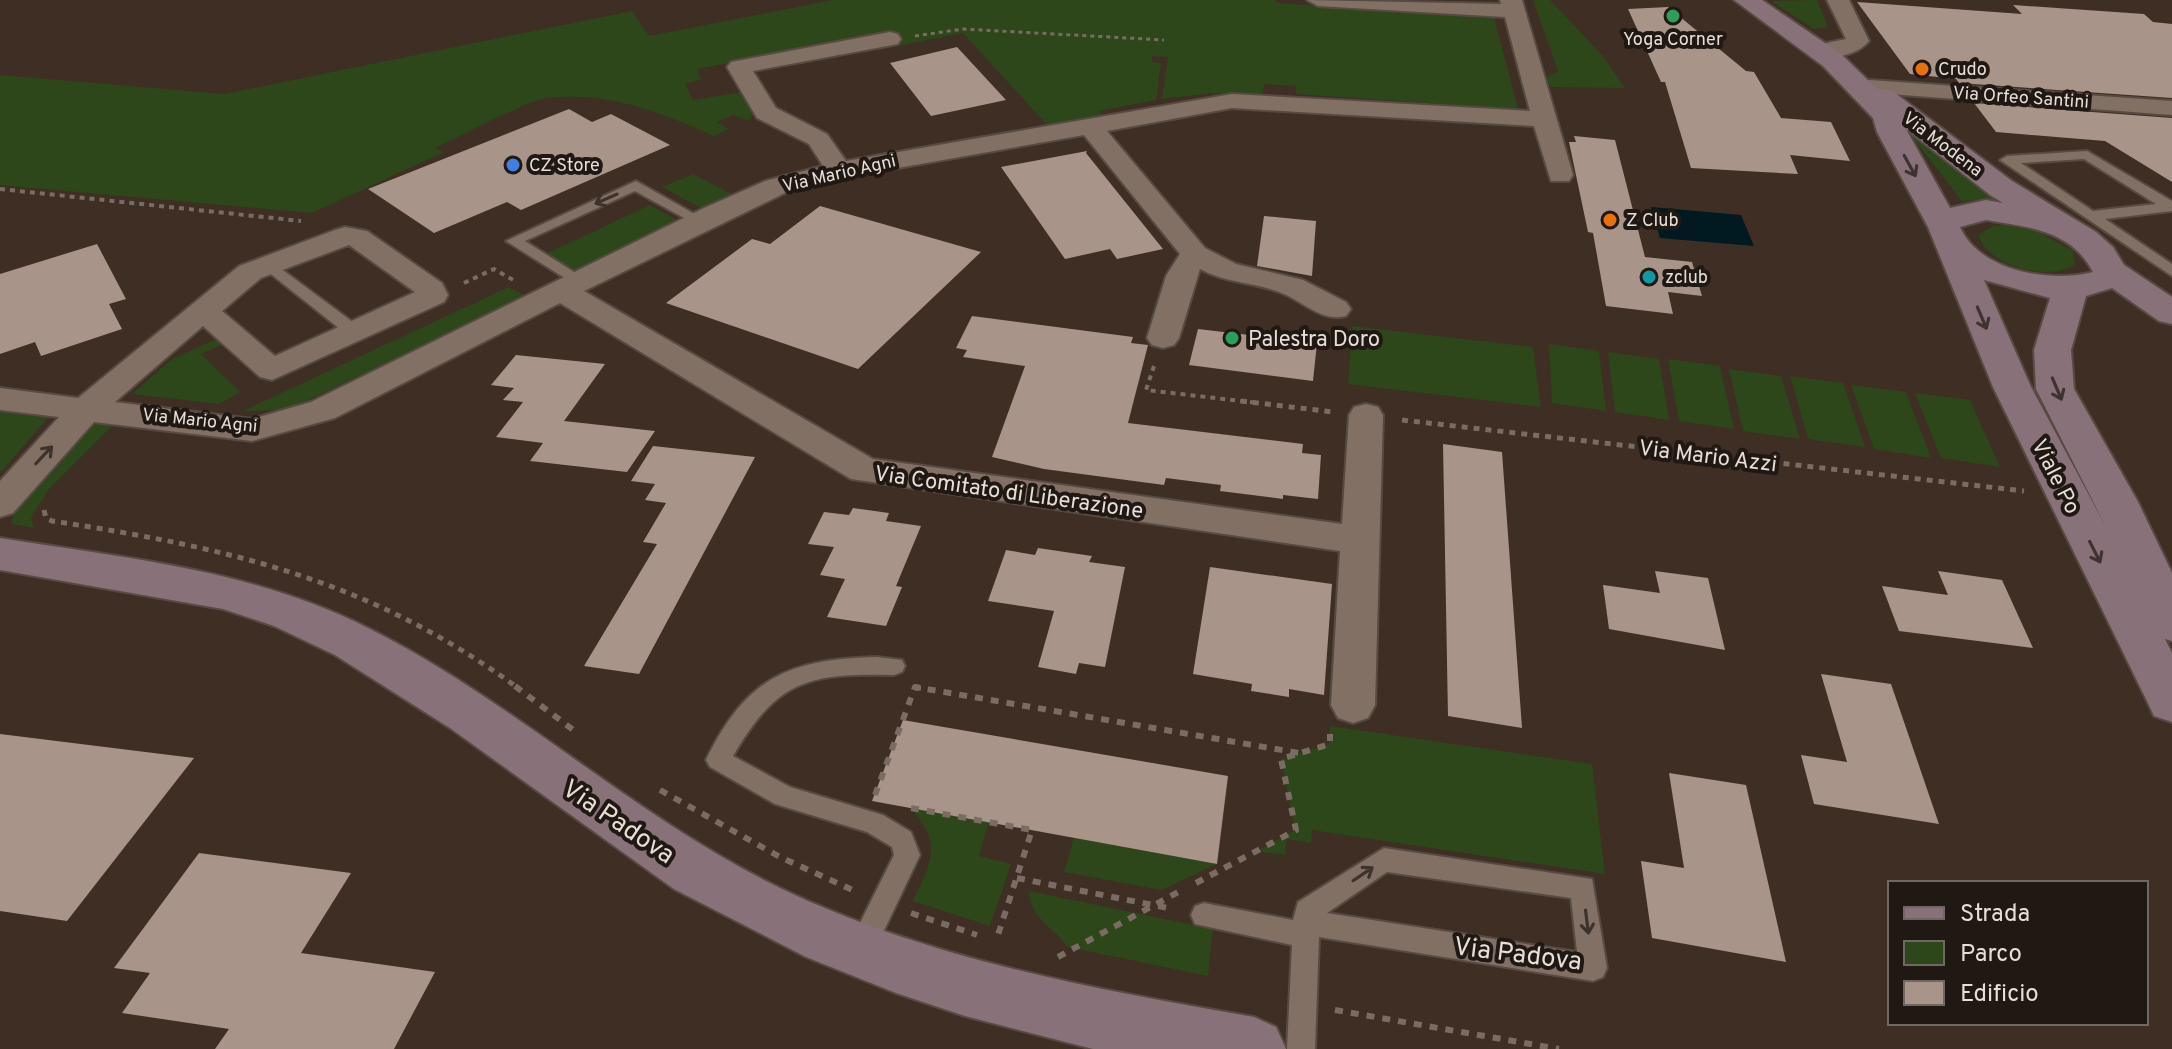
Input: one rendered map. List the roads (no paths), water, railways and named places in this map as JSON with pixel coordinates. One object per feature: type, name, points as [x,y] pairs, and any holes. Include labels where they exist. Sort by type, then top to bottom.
[{"type":"main road","name":"Viale Po","points":[[1746,0],[1826,56],[1887,115],[1892,132],[1948,237],[2012,387],[2172,701]]},
{"type":"main road","name":"Via Modena","points":[[1826,56],[2001,188],[2089,241],[2172,313]]},
{"type":"main road","name":"Via Modena","points":[[1948,237],[1950,218],[1986,210],[2089,241]]},
{"type":"main road","name":"Viale Po","points":[[1948,237],[1981,267],[2025,283],[2070,288],[2060,331],[2050,349],[2049,369],[2055,389],[2102,474],[2172,623]]},
{"type":"main road","points":[[2070,288],[2087,286],[2089,241]]},
{"type":"main road","name":"Via Padova","points":[[2,541],[258,600],[342,634],[400,665],[615,821],[696,872],[860,951],[1011,1001],[1128,1027],[1254,1049]]},
{"type":"street","points":[[1318,0],[1512,6],[1560,175]]},
{"type":"street","points":[[1826,56],[1858,41],[1838,0]]},
{"type":"street","points":[[839,170],[818,139],[766,113],[739,67],[890,39]]},
{"type":"street","name":"Via Orfeo Santini","points":[[1870,87],[2172,108]]},
{"type":"street","name":"Via Mario Agni","points":[[88,407],[252,430],[323,410],[700,221],[775,187],[839,170],[1088,124],[1243,100],[1544,119]]},
{"type":"street","points":[[1088,124],[1195,254],[1226,271],[1292,286],[1335,309]]},
{"type":"street","name":"Via Padova","points":[[2,541],[88,407],[250,272],[329,240],[357,237],[431,289],[433,295],[423,301],[356,333]]},
{"type":"street","points":[[1163,338],[1181,276],[1195,254]]},
{"type":"street","name":"Via Comitato di Liberazione","points":[[562,291],[837,456],[880,475],[1360,540]]},
{"type":"street","points":[[208,306],[206,313],[269,369],[281,367],[356,333]]},
{"type":"street","points":[[0,399],[88,407]]},
{"type":"street","points":[[1353,705],[1366,415]]},
{"type":"lane","points":[[2089,241],[2171,207],[2087,155],[2007,160],[2089,241],[2172,271]]},
{"type":"lane","points":[[562,291],[514,241],[636,185],[700,221]]},
{"type":"lane","points":[[268,264],[356,333]]},
{"type":"lane","points":[[860,951],[907,855],[902,840],[874,823],[836,815],[784,796],[718,760],[750,709],[766,692],[823,672],[860,666],[894,666]]},
{"type":"lane","name":"Via Padova","points":[[1384,860],[1583,888],[1593,968],[1307,928],[1307,911],[1384,860]]},
{"type":"lane","points":[[1204,915],[1307,928],[1301,1049]]},
{"type":"water","points":[[1651,207],[1741,215],[1754,246],[1660,238]]},
{"type":"place","name":"Yoga Corner","points":[[1673,16]]},
{"type":"place","name":"Crudo","points":[[1922,69]]},
{"type":"place","name":"CZ Store","points":[[513,165]]},
{"type":"place","name":"Z Club","points":[[1610,220]]},
{"type":"place","name":"zclub","points":[[1649,277]]},
{"type":"place","name":"Palestra Doro","points":[[1232,338]]}]
